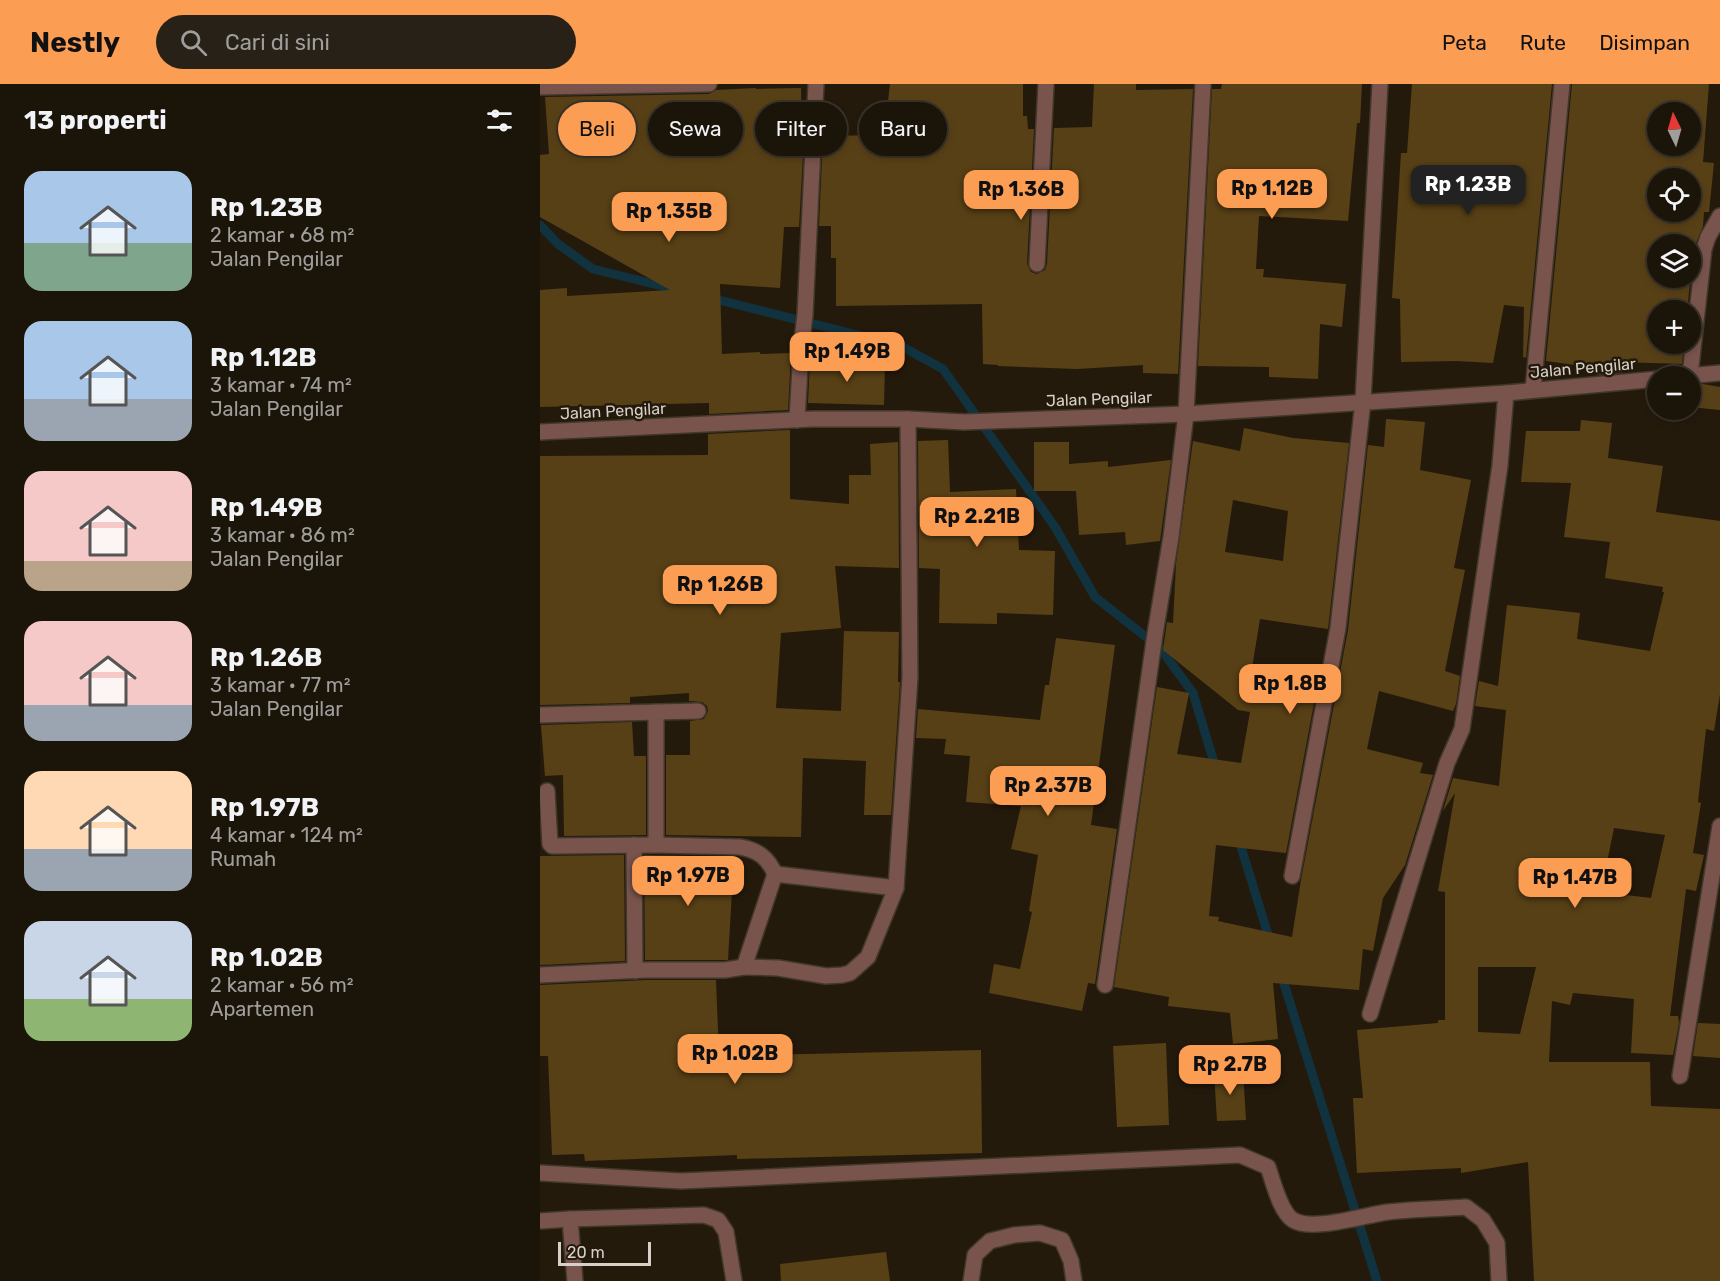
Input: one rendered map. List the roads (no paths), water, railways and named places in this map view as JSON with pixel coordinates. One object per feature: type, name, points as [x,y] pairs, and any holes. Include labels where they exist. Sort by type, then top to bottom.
[{"type":"street","points":[[540,87],[709,84]]},
{"type":"street","points":[[797,420],[805,315],[816,84]]},
{"type":"street","points":[[1037,264],[1046,84]]},
{"type":"street","points":[[1104,985],[1171,537],[1186,414],[1203,84]]},
{"type":"street","points":[[1292,876],[1338,628],[1363,401],[1380,84]]},
{"type":"street","points":[[1533,390],[1562,84]]},
{"type":"street","points":[[1689,366],[1704,249],[1720,216]]},
{"type":"street","points":[[1701,375],[1720,373]]},
{"type":"street","name":"Jalan Pengilar","points":[[540,432],[812,419],[908,419],[964,422],[1186,414],[1506,393],[1647,381]]},
{"type":"street","points":[[1370,1014],[1447,763],[1462,729],[1499,476],[1506,393]]},
{"type":"street","points":[[540,975],[725,970],[744,967],[826,976],[850,973],[868,957],[896,888],[910,676],[908,419]]},
{"type":"street","points":[[540,715],[698,711]]},
{"type":"street","points":[[656,712],[656,845]]},
{"type":"street","points":[[547,791],[550,844],[552,846],[740,847],[749,848],[760,854],[770,863],[775,874],[744,967]]},
{"type":"street","points":[[1680,1076],[1720,826]]},
{"type":"street","points":[[634,845],[635,971]]},
{"type":"street","points":[[775,874],[896,888]]},
{"type":"street","points":[[540,1173],[681,1181],[1240,1155],[1268,1167],[1284,1210],[1293,1220],[1308,1224],[1342,1221],[1387,1212],[1466,1207],[1483,1220],[1497,1242],[1499,1281]]},
{"type":"street","points":[[540,1221],[704,1215],[718,1220],[726,1232],[734,1281]]},
{"type":"street","points":[[570,1219],[575,1281]]},
{"type":"street","points":[[971,1281],[975,1255],[990,1241],[1014,1235],[1040,1233],[1062,1240],[1071,1261],[1074,1281]]},
{"type":"waterway","points":[[540,225],[558,244],[593,269],[674,289]]},
{"type":"waterway","points":[[711,298],[901,346],[943,369],[1055,527],[1095,597],[1160,648],[1193,693],[1216,769]]},
{"type":"waterway","points":[[1238,837],[1270,941]]},
{"type":"waterway","points":[[1281,974],[1377,1281]]}]
